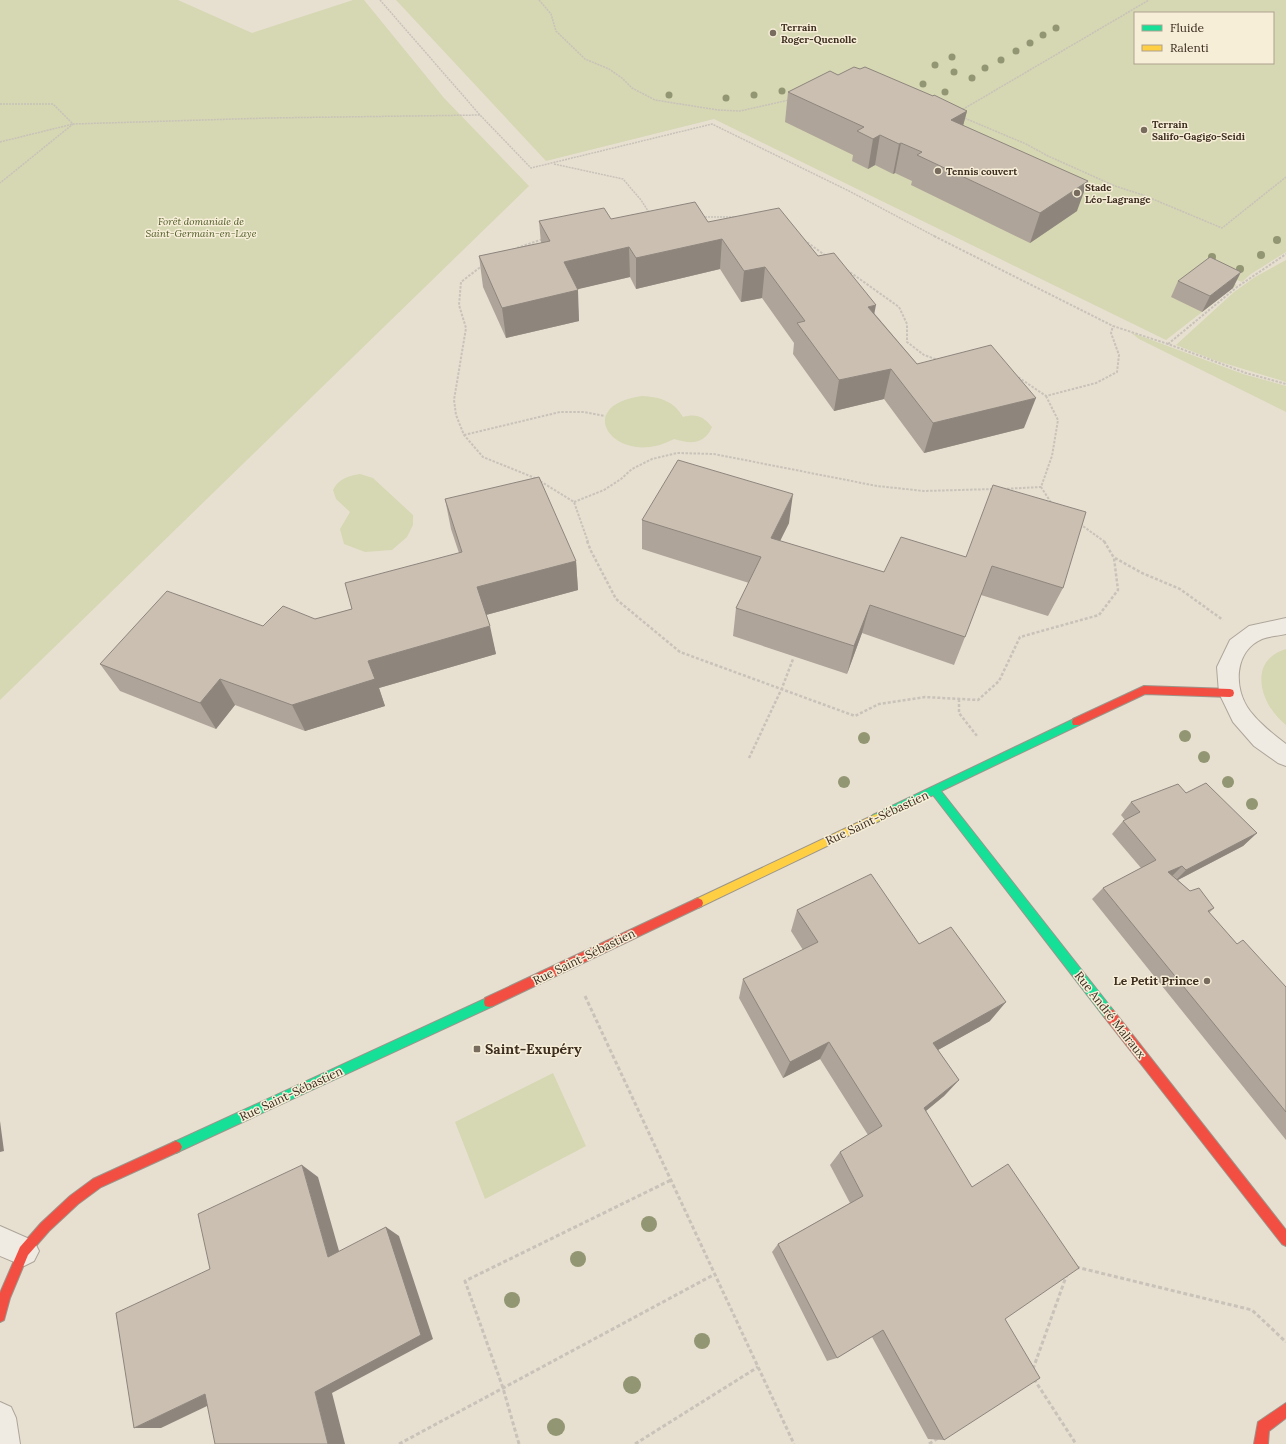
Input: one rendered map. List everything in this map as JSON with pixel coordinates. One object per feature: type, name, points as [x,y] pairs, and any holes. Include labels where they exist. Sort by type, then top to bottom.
[{"type":"street","points":[[1286,626],[1256,632],[1237,646],[1228,667],[1230,692],[1242,716],[1262,739],[1286,756]]},
{"type":"street","name":"Rue Saint-Sébastien","points":[[0,1316],[12,1246],[45,1227],[74,1200],[97,1183],[446,1023],[1144,690],[1230,692]]},
{"type":"street","name":"Rue André Malraux","points":[[934,790],[1286,1240]]},
{"type":"street","points":[[1261,1444],[1263,1427],[1286,1410]]},
{"type":"street","points":[[0,1418],[4,1444]]},
{"type":"path","points":[[380,0],[480,114],[531,168],[712,124],[849,191],[991,265],[1054,295],[1113,326],[1168,344],[1246,373],[1286,384]]},
{"type":"path","points":[[539,0],[551,14],[556,31],[585,59],[609,69],[622,78],[632,88],[655,100],[718,110],[740,111],[792,99]]},
{"type":"path","points":[[1149,0],[960,110],[956,115],[1026,144],[1048,156],[1115,186],[1143,195],[1222,228],[1286,177]]},
{"type":"path","points":[[0,104],[53,104],[73,124]]},
{"type":"path","points":[[0,142],[73,124],[268,118],[480,114]]},
{"type":"path","points":[[0,183],[73,124]]},
{"type":"path","points":[[552,163],[623,179],[641,200],[652,219]]},
{"type":"path","points":[[696,218],[738,217]]},
{"type":"path","points":[[800,236],[827,257]]},
{"type":"path","points":[[515,249],[549,238]]},
{"type":"path","points":[[1168,344],[1237,287],[1286,254]]},
{"type":"path","points":[[484,264],[461,282],[459,305],[466,328],[454,400],[456,415],[464,435],[483,457],[535,478],[574,502],[591,551],[616,599],[680,652],[782,688],[855,716],[879,704],[925,698],[978,700],[999,681],[1020,637],[1099,615],[1118,590],[1114,558],[1104,540],[1078,523]]},
{"type":"path","points":[[845,269],[899,308],[907,324],[907,342],[924,355],[944,361]]},
{"type":"path","points":[[1046,396],[1096,383],[1118,372],[1119,355],[1111,334],[1113,326]]},
{"type":"path","points":[[1010,373],[1046,396],[1058,420],[1052,456],[1041,487]]},
{"type":"path","points":[[464,435],[560,412],[584,412],[605,416]]},
{"type":"path","points":[[574,502],[604,490],[621,480],[632,469],[652,459],[677,453],[714,454],[877,486],[924,491],[1041,487]]},
{"type":"path","points":[[1041,487],[1053,506]]},
{"type":"path","points":[[1114,558],[1142,573],[1180,589],[1225,621]]},
{"type":"path","points":[[749,758],[782,688],[793,659]]},
{"type":"path","points":[[960,699],[959,713],[977,736]]},
{"type":"path","points":[[585,996],[794,1444]]},
{"type":"path","points":[[519,1444],[503,1388],[465,1281],[671,1180]]},
{"type":"path","points":[[1070,1266],[1252,1310],[1286,1342]]},
{"type":"path","points":[[1068,1273],[1031,1374],[1076,1444]]},
{"type":"path","points":[[399,1444],[714,1274]]},
{"type":"path","points":[[635,1444],[758,1367]]},
{"type":"path","points":[[929,1444],[942,1435]]},
{"type":"green space","name":"Forêt domaniale de Saint-Germain-en-Laye","points":[[0,0],[178,0],[252,33],[353,0],[364,0],[444,98],[529,186],[0,700]]},
{"type":"green space","name":"Stade Léo-Lagrange","points":[[396,0],[1286,0],[1286,252],[1251,274],[1242,282],[1227,276],[1224,279],[1237,285],[1166,340],[714,119],[546,161]]},
{"type":"green space","points":[[1286,260],[1286,382],[1214,360],[1176,345],[1234,292],[1255,277]]},
{"type":"green space","points":[[1130,332],[1243,374],[1286,386],[1286,412],[1139,339]]},
{"type":"green space","points":[[642,396],[655,397],[666,401],[675,407],[683,417],[692,415],[703,418],[712,427],[705,437],[696,442],[686,442],[674,439],[653,446],[635,447],[620,442],[609,433],[605,422],[608,411],[620,402]]},
{"type":"green space","points":[[360,474],[373,478],[413,515],[413,525],[407,537],[392,550],[365,552],[344,544],[340,529],[350,512],[336,499],[333,490],[338,483],[344,479]]},
{"type":"green space","points":[[1286,649],[1286,725],[1277,717],[1264,696],[1262,673],[1266,663],[1273,655]]},
{"type":"green space","points":[[553,1073],[586,1146],[485,1199],[455,1122]]},
{"type":"building","points":[[854,67],[860,69],[865,67],[933,96],[934,95],[967,111],[951,120],[1088,181],[1040,213],[917,155],[922,152],[901,143],[899,144],[880,135],[873,139],[857,131],[864,127],[788,92],[830,71],[838,75]]},
{"type":"building","points":[[695,202],[708,222],[779,208],[818,256],[834,253],[876,305],[868,307],[917,364],[991,345],[1036,398],[933,423],[891,369],[839,380],[797,323],[805,321],[765,267],[744,271],[722,239],[636,258],[629,247],[564,262],[578,290],[502,308],[479,256],[550,241],[539,221],[604,208],[611,219]]},
{"type":"building","points":[[1210,257],[1241,272],[1210,296],[1178,281]]},
{"type":"building","points":[[678,460],[793,494],[771,538],[884,572],[901,537],[966,557],[993,485],[1086,512],[1063,588],[992,566],[965,637],[870,605],[854,646],[736,608],[761,557],[642,520]]},
{"type":"building","points":[[539,477],[576,561],[477,587],[490,626],[368,661],[375,679],[292,705],[220,679],[200,703],[100,664],[167,591],[263,626],[283,606],[315,619],[352,609],[345,583],[462,552],[445,499]]},
{"type":"building","name":"Le Petit Prince","points":[[1206,783],[1257,833],[1186,870],[1182,866],[1168,872],[1190,891],[1199,888],[1214,908],[1208,911],[1237,944],[1243,940],[1286,987],[1286,1112],[1103,888],[1156,860],[1123,821],[1140,812],[1131,802],[1178,784],[1186,793]]},
{"type":"building","points":[[871,874],[919,944],[951,927],[1006,1002],[933,1043],[959,1080],[924,1108],[972,1187],[1008,1164],[1079,1268],[1005,1319],[1040,1378],[944,1440],[883,1330],[837,1358],[778,1244],[863,1196],[840,1152],[882,1126],[829,1042],[790,1062],[743,979],[818,942],[797,910]]},
{"type":"building","points":[[302,1165],[328,1257],[386,1227],[421,1335],[315,1392],[328,1444],[215,1444],[205,1394],[134,1428],[116,1313],[210,1269],[198,1214]]},
{"type":"traffic: fast","points":[[876,818],[1076,722]]},
{"type":"traffic: fast","points":[[934,790],[1109,1014]]},
{"type":"traffic: fast","points":[[176,1147],[489,1002]]},
{"type":"traffic: slow","points":[[698,903],[876,818]]},
{"type":"traffic: jam","points":[[1076,722],[1144,690],[1230,693]]},
{"type":"traffic: jam","points":[[489,1002],[698,903]]},
{"type":"traffic: jam","points":[[1109,1014],[1286,1240]]},
{"type":"traffic: jam","points":[[0,1316],[4,1298],[24,1251],[45,1227],[74,1200],[97,1183],[176,1147]]},
{"type":"traffic: jam","points":[[1261,1444],[1263,1427],[1286,1410]]},
{"type":"place","name":"Terrain Roger-Quenolle","points":[[773,33]]},
{"type":"place","name":"Terrain Salifo-Gagigo-Seidi","points":[[1144,130]]},
{"type":"place","name":"Tennis couvert","points":[[938,171]]},
{"type":"place","name":"Stade Léo-Lagrange","points":[[1077,193]]},
{"type":"place","name":"Le Petit Prince","points":[[1207,981]]},
{"type":"place","name":"Saint-Exupéry","points":[[477,1049]]}]
